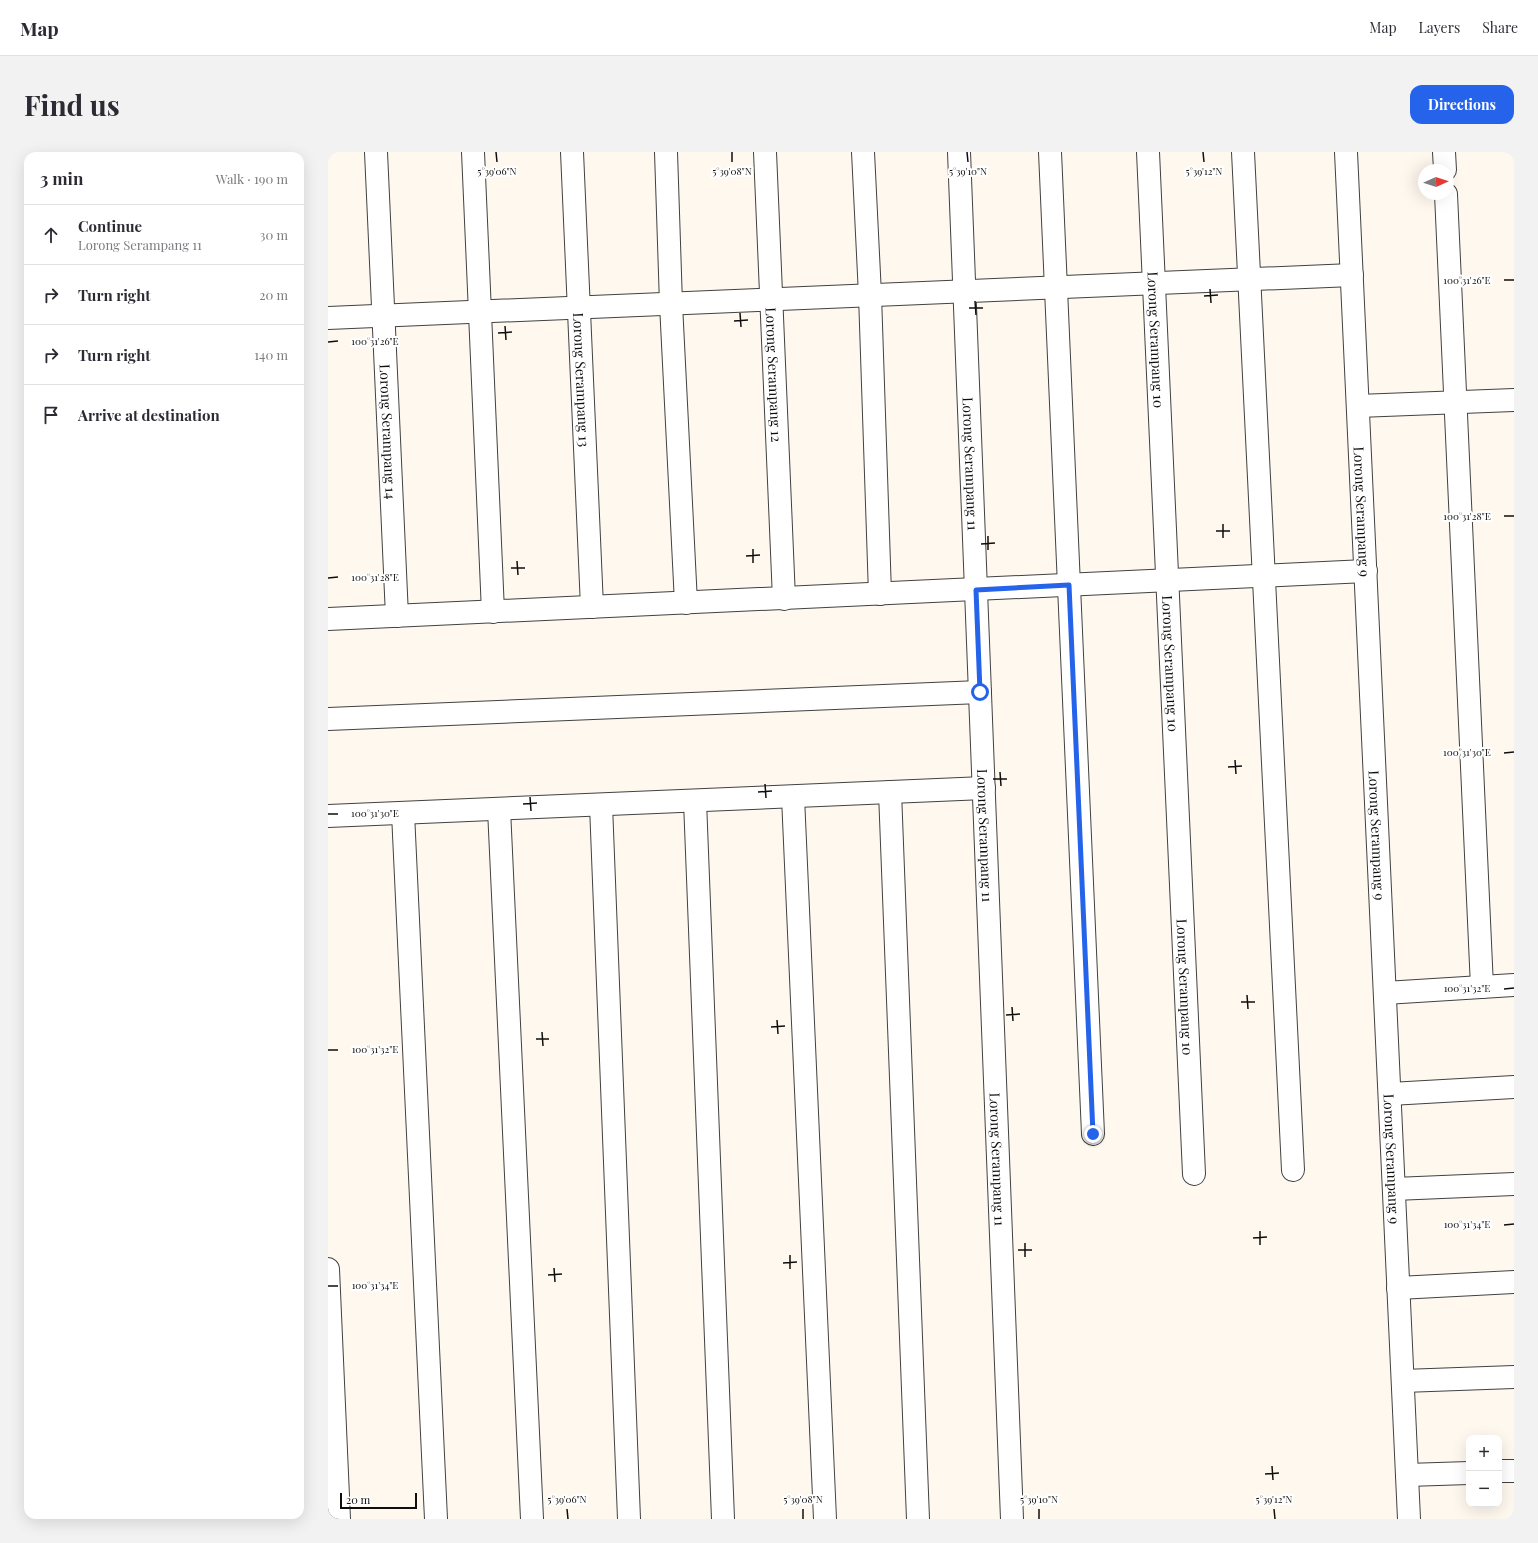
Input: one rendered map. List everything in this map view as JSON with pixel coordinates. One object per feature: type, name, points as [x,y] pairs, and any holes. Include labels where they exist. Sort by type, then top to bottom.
[{"type":"street","name":"Lorong Serampang 14","points":[[376,152],[397,616]]},
{"type":"street","points":[[473,152],[493,612]]},
{"type":"street","name":"Lorong Serampang 13","points":[[572,152],[592,607]]},
{"type":"street","points":[[666,152],[671,304],[686,603]]},
{"type":"street","name":"Lorong Serampang 12","points":[[766,152],[784,599]]},
{"type":"street","points":[[863,152],[870,295],[880,594]]},
{"type":"street","name":"Lorong Serampang 11","points":[[959,152],[1012,1519]]},
{"type":"street","points":[[1050,152],[1093,1134]]},
{"type":"street","name":"Lorong Serampang 10","points":[[1148,152],[1194,1174]]},
{"type":"street","points":[[1243,152],[1293,1170]]},
{"type":"street","name":"Lorong Serampang 9","points":[[1346,152],[1409,1519]]},
{"type":"street","points":[[1444,152],[1445,164]]},
{"type":"street","points":[[1446,200],[1482,987]]},
{"type":"street","points":[[328,318],[1352,275]]},
{"type":"street","points":[[1358,406],[1514,400]]},
{"type":"street","points":[[328,619],[1366,572]]},
{"type":"street","points":[[328,719],[980,692]]},
{"type":"street","points":[[328,816],[984,788]]},
{"type":"street","points":[[890,792],[918,1519]]},
{"type":"street","points":[[793,797],[825,1519]]},
{"type":"street","points":[[695,801],[723,1519]]},
{"type":"street","points":[[601,805],[629,1519]]},
{"type":"street","points":[[499,809],[532,1519]]},
{"type":"street","points":[[403,813],[436,1519]]},
{"type":"street","points":[[1385,993],[1514,985]]},
{"type":"street","points":[[1390,1094],[1514,1087]]},
{"type":"street","points":[[1394,1189],[1514,1184]]},
{"type":"street","points":[[328,1269],[339,1519]]},
{"type":"street","points":[[1398,1288],[1514,1282]]},
{"type":"street","points":[[1403,1381],[1514,1377]]},
{"type":"street","points":[[1502,1471],[1514,1471]]},
{"type":"street","points":[[1407,1475],[1466,1472]]},
{"type":"route","points":[[980,692],[976,590],[1069,585],[1093,1134]]}]
